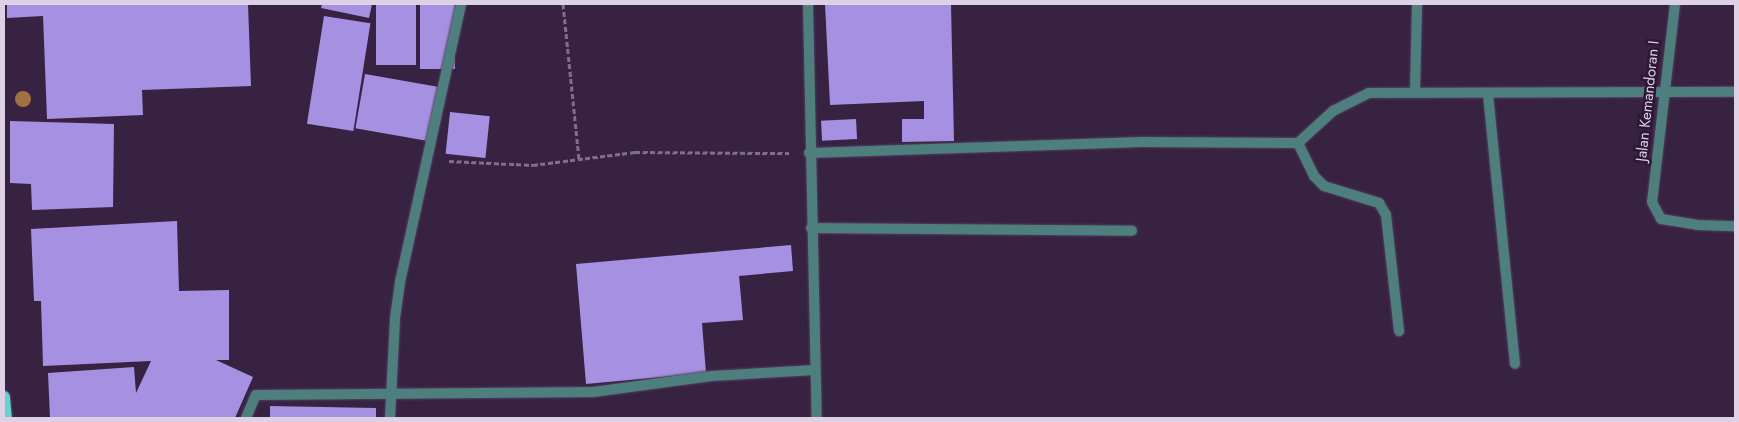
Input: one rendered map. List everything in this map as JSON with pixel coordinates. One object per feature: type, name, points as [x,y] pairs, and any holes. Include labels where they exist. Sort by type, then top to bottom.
[{"type":"main road","points":[[4,397],[6,418]]},
{"type":"street","points":[[390,418],[400,282],[461,4]]},
{"type":"street","points":[[808,4],[809,153],[817,418]]},
{"type":"street","points":[[1415,93],[1417,4]]},
{"type":"street","name":"Jalan Kemandoran I","points":[[1674,4],[1652,202],[1661,218],[1697,225],[1735,226]]},
{"type":"street","points":[[809,153],[1142,142],[1298,143],[1333,111],[1369,93],[1735,92]]},
{"type":"street","points":[[1488,94],[1515,364]]},
{"type":"street","points":[[1298,143],[1314,176],[1324,186],[1380,203],[1386,215],[1398,330]]},
{"type":"street","points":[[811,228],[1132,230]]},
{"type":"street","points":[[246,418],[256,395],[391,392],[593,392],[712,376],[816,370]]},
{"type":"path","points":[[563,4],[579,160]]},
{"type":"path","points":[[428,160],[533,165],[635,152],[809,153]]},
{"type":"building","points":[[7,4],[248,4],[251,86],[142,90],[143,115],[47,119],[43,16],[7,18]]},
{"type":"building","points":[[322,4],[372,4],[369,18],[321,8]]},
{"type":"building","points":[[376,4],[416,4],[416,65],[376,65]]},
{"type":"building","points":[[420,4],[455,4],[455,69],[420,69]]},
{"type":"building","points":[[825,4],[951,4],[954,141],[902,142],[902,119],[924,119],[924,101],[830,105]]},
{"type":"building","points":[[324,16],[370,23],[353,131],[307,124]]},
{"type":"building","points":[[365,74],[439,87],[429,141],[355,128]]},
{"type":"building","points":[[450,112],[490,116],[485,158],[446,154]]},
{"type":"building","points":[[856,119],[857,139],[822,141],[821,121]]},
{"type":"building","points":[[10,121],[114,124],[113,207],[32,210],[31,184],[10,183]]},
{"type":"building","points":[[177,221],[179,291],[229,290],[229,360],[216,360],[253,377],[235,418],[50,418],[48,373],[134,367],[136,393],[151,361],[43,366],[41,301],[34,301],[31,229]]},
{"type":"building","points":[[791,245],[793,271],[739,276],[743,320],[702,323],[706,373],[586,384],[576,264]]},
{"type":"building","points":[[270,406],[376,408],[376,418],[270,418]]}]
